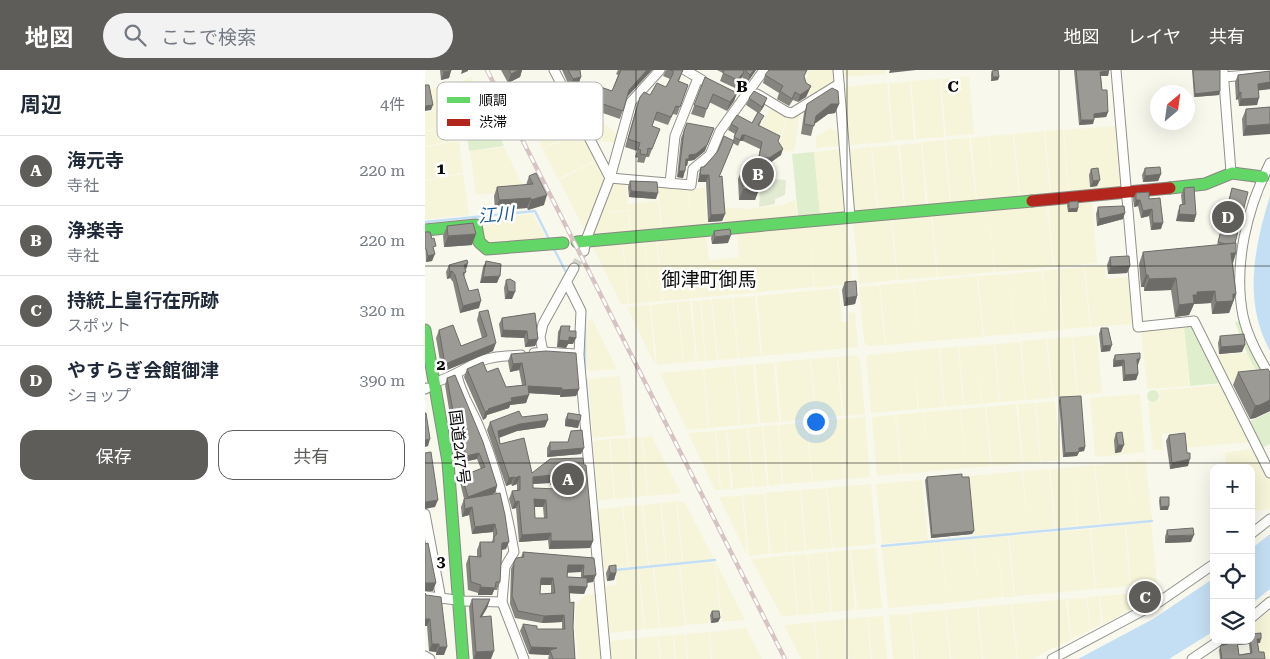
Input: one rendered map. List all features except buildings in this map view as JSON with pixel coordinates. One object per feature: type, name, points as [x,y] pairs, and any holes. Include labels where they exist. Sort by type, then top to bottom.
[{"type":"main road","points":[[582,244],[1210,184],[1218,177],[1231,172],[1263,177]]},
{"type":"main road","points":[[425,230],[476,225],[479,242],[487,249],[563,243]]},
{"type":"main road","name":"国道247号","points":[[425,330],[428,385],[439,462],[455,659]]},
{"type":"main road","name":"国道247号","points":[[450,599],[463,659]]},
{"type":"street","points":[[554,70],[560,82]]},
{"type":"street","points":[[582,244],[610,178],[631,102],[660,70]]},
{"type":"street","points":[[685,70],[707,82]]},
{"type":"street","points":[[610,178],[691,185],[693,169],[710,156],[719,131],[751,91],[764,70]]},
{"type":"street","points":[[838,70],[850,217]]},
{"type":"street","points":[[1116,70],[1138,327],[1194,321],[1270,474]]},
{"type":"street","points":[[1231,172],[1224,74],[1270,73]]},
{"type":"street","points":[[670,183],[675,136],[698,78]]},
{"type":"street","points":[[751,91],[792,113],[839,84]]},
{"type":"street","points":[[734,95],[743,99]]},
{"type":"street","points":[[590,140],[610,178]]},
{"type":"street","points":[[1270,163],[1263,177],[1245,237],[1240,284],[1247,329],[1253,346],[1270,376]]},
{"type":"street","points":[[543,352],[540,337],[543,324],[574,268]]},
{"type":"street","points":[[567,283],[581,311],[579,355],[593,559],[606,659]]},
{"type":"street","points":[[428,385],[457,375],[479,362],[497,356],[543,352],[579,355]]},
{"type":"street","points":[[457,375],[460,389],[481,430],[504,495],[519,552],[505,567],[502,602],[516,624],[524,659]]},
{"type":"street","points":[[425,514],[450,599]]},
{"type":"street","points":[[1255,531],[1270,519]]},
{"type":"street","points":[[1052,659],[1159,602],[1210,567]]},
{"type":"street","points":[[425,596],[502,602]]},
{"type":"street","points":[[1255,615],[1270,602]]},
{"type":"street","points":[[1192,659],[1215,644]]},
{"type":"street","points":[[425,656],[430,659]]},
{"type":"green space","points":[[809,70],[835,70],[836,81],[812,95],[804,89]]},
{"type":"green space","points":[[840,70],[886,70],[886,74],[844,77]]},
{"type":"green space","points":[[969,76],[974,134],[946,136],[941,79]]},
{"type":"green space","points":[[471,77],[473,82],[462,82]]},
{"type":"green space","points":[[940,79],[944,137],[916,139],[911,81]]},
{"type":"green space","points":[[910,82],[914,139],[893,141],[889,83]]},
{"type":"green space","points":[[887,83],[892,142],[847,145],[842,87]]},
{"type":"green space","points":[[437,88],[437,110],[432,111],[429,90]]},
{"type":"green space","points":[[771,107],[787,117],[779,140],[759,130]]},
{"type":"green space","points":[[437,111],[437,129],[425,131],[425,113]]},
{"type":"green space","points":[[800,112],[794,151],[780,152],[778,148],[788,117]]},
{"type":"green space","points":[[603,123],[618,135],[616,143],[595,140],[603,140]]},
{"type":"green space","points":[[1116,126],[1117,147],[1094,149],[1118,147],[1121,188],[1069,192],[1064,130]]},
{"type":"green space","points":[[830,128],[839,132],[840,146],[816,148],[816,137]]},
{"type":"green space","points":[[1063,129],[1068,191],[1051,193],[1045,131]]},
{"type":"green space","points":[[437,130],[437,140],[459,140],[425,146],[425,132]]},
{"type":"green space","points":[[1044,131],[1050,193],[1020,196],[1014,134]]},
{"type":"green space","points":[[1013,134],[1019,196],[977,201],[971,138],[988,136],[993,184],[989,136]]},
{"type":"green space","points":[[969,138],[976,200],[951,202],[945,140]]},
{"type":"green space","points":[[468,140],[501,140],[504,146],[469,151]]},
{"type":"green space","points":[[538,140],[561,140],[543,149]]},
{"type":"green space","points":[[563,140],[586,140],[596,160],[558,179],[543,150]]},
{"type":"green space","points":[[944,140],[950,203],[928,205],[922,142]]},
{"type":"green space","points":[[459,141],[463,173],[425,180],[425,147]]},
{"type":"green space","points":[[921,143],[926,205],[905,206],[900,145]]},
{"type":"green space","points":[[898,145],[904,206],[878,209],[872,147]]},
{"type":"green space","points":[[504,147],[525,190],[476,195],[470,151]]},
{"type":"green space","points":[[871,147],[877,209],[852,211],[846,150]]},
{"type":"green space","points":[[840,149],[846,212],[820,214],[814,152]]},
{"type":"green space","points":[[814,152],[820,214],[798,216],[792,154]]},
{"type":"green space","points":[[596,161],[606,179],[585,231],[559,180]]},
{"type":"green space","points":[[463,174],[469,215],[425,219],[425,181]]},
{"type":"green space","points":[[761,178],[786,180],[785,195],[775,199],[775,204],[759,207]]},
{"type":"green space","points":[[615,182],[626,183],[628,210],[600,213],[611,184]]},
{"type":"green space","points":[[658,185],[687,188],[690,222],[688,188],[705,188],[707,225],[662,229]]},
{"type":"green space","points":[[795,200],[797,217],[724,223],[723,207],[750,209],[782,205]]},
{"type":"green space","points":[[1092,200],[1097,263],[1054,267],[1048,205]]},
{"type":"green space","points":[[658,201],[661,229],[631,232],[628,204]]},
{"type":"green space","points":[[1047,205],[1053,267],[995,272],[989,211],[994,272],[938,277],[932,215]]},
{"type":"green space","points":[[628,211],[630,232],[593,235],[600,213]]},
{"type":"green space","points":[[533,214],[547,240],[489,245],[483,240],[480,219]]},
{"type":"green space","points":[[931,215],[937,277],[898,280],[892,218]]},
{"type":"green space","points":[[891,218],[897,280],[859,284],[853,221]]},
{"type":"green space","points":[[847,222],[852,284],[815,288],[809,227],[814,287],[663,301],[657,238],[706,234],[709,260],[739,257],[737,231]]},
{"type":"green space","points":[[645,239],[656,239],[662,301],[650,302]]},
{"type":"green space","points":[[644,240],[650,302],[629,304],[623,241]]},
{"type":"green space","points":[[622,241],[628,304],[621,304],[591,244]]},
{"type":"green space","points":[[1105,265],[1106,279],[1130,277],[1134,324],[1091,327],[1085,267]]},
{"type":"green space","points":[[1084,267],[1090,327],[1064,329],[1058,269]]},
{"type":"green space","points":[[1057,269],[1063,330],[1015,334],[1009,274],[1042,271],[1048,330],[1043,271]]},
{"type":"green space","points":[[1009,274],[1014,334],[984,336],[978,276]]},
{"type":"green space","points":[[977,276],[983,337],[919,342],[914,282]]},
{"type":"green space","points":[[913,282],[919,342],[886,345],[880,285]]},
{"type":"green space","points":[[879,285],[885,345],[868,346],[864,342],[859,287]]},
{"type":"green space","points":[[839,288],[842,322],[849,322],[848,313],[855,312],[858,347],[762,356],[757,296]]},
{"type":"green space","points":[[755,296],[761,356],[739,358],[733,298]]},
{"type":"green space","points":[[732,298],[738,358],[718,360],[712,299]]},
{"type":"green space","points":[[701,300],[711,300],[717,360],[706,361]]},
{"type":"green space","points":[[690,301],[696,361],[684,363],[678,302]]},
{"type":"green space","points":[[692,301],[700,301],[705,361],[697,361]]},
{"type":"green space","points":[[677,302],[683,362],[657,365],[651,305]]},
{"type":"green space","points":[[650,305],[655,365],[627,307]]},
{"type":"green space","points":[[592,319],[617,369],[588,371],[586,347],[588,320]]},
{"type":"green space","points":[[1240,321],[1250,347],[1270,385],[1257,372],[1248,356],[1235,322]]},
{"type":"green space","points":[[1193,325],[1222,383],[1190,386],[1184,326]]},
{"type":"green space","points":[[1184,326],[1189,386],[1147,389],[1141,330]]},
{"type":"green space","points":[[1097,335],[1102,393],[1078,395],[1073,337]]},
{"type":"green space","points":[[1072,337],[1077,395],[1053,397],[1047,339]]},
{"type":"green space","points":[[1046,339],[1052,398],[1026,400],[1021,341]]},
{"type":"green space","points":[[1020,342],[1025,400],[1000,402],[995,344]]},
{"type":"green space","points":[[994,344],[999,402],[982,404],[978,368],[981,404],[964,405],[959,347]]},
{"type":"green space","points":[[958,347],[963,405],[945,407],[940,348]]},
{"type":"green space","points":[[939,348],[944,407],[919,409],[914,362],[918,409],[871,413],[866,357],[869,355]]},
{"type":"green space","points":[[1246,353],[1262,379],[1226,382],[1214,355]]},
{"type":"green space","points":[[855,355],[860,359],[865,414],[844,416],[838,357]]},
{"type":"green space","points":[[837,357],[842,416],[816,418],[811,359]]},
{"type":"green space","points":[[810,359],[815,418],[781,422],[776,362]]},
{"type":"green space","points":[[774,363],[779,422],[760,423],[755,364]]},
{"type":"green space","points":[[753,364],[758,424],[740,425],[735,366]]},
{"type":"green space","points":[[734,366],[739,425],[709,428],[704,369]]},
{"type":"green space","points":[[703,369],[708,428],[687,430],[660,373]]},
{"type":"green space","points":[[620,376],[626,435],[593,438],[588,379]]},
{"type":"green space","points":[[1223,385],[1251,442],[1185,448],[1183,432],[1162,434],[1163,450],[1153,450],[1148,402],[1160,401],[1159,390]]},
{"type":"green space","points":[[1151,390],[1155,390],[1159,396],[1155,402],[1151,402],[1147,398],[1147,394]]},
{"type":"green space","points":[[1140,394],[1145,452],[1095,457],[1090,398]]},
{"type":"green space","points":[[1055,401],[1061,460],[1041,462],[1036,403]]},
{"type":"green space","points":[[1035,403],[1040,462],[1023,463],[1018,404]]},
{"type":"green space","points":[[1016,404],[1022,463],[992,466],[986,407]]},
{"type":"green space","points":[[985,407],[991,466],[966,468],[961,409]]},
{"type":"green space","points":[[960,409],[966,468],[902,474],[896,415],[923,412],[928,456],[924,412]]},
{"type":"green space","points":[[1270,412],[1270,444],[1260,449],[1246,423]]},
{"type":"green space","points":[[895,415],[901,474],[877,476],[872,417]]},
{"type":"green space","points":[[865,417],[870,477],[845,479],[839,420],[844,479],[813,482],[807,422]]},
{"type":"green space","points":[[806,422],[812,482],[783,484],[779,425]]},
{"type":"green space","points":[[778,425],[782,484],[769,486],[763,426]]},
{"type":"green space","points":[[762,426],[767,486],[754,487],[748,428]]},
{"type":"green space","points":[[747,428],[753,487],[733,489],[727,430]]},
{"type":"green space","points":[[726,430],[731,489],[721,490],[716,431]]},
{"type":"green space","points":[[715,431],[720,490],[715,490],[688,433]]},
{"type":"green space","points":[[652,436],[681,493],[648,496],[643,437]]},
{"type":"green space","points":[[642,437],[647,496],[634,497],[629,438]]},
{"type":"green space","points":[[628,438],[633,497],[615,499],[610,439]]},
{"type":"green space","points":[[609,439],[614,499],[598,500],[593,441]]},
{"type":"green space","points":[[1249,449],[1256,453],[1270,481],[1270,509],[1255,511],[1255,464],[1226,464],[1225,453]]},
{"type":"green space","points":[[1144,460],[1146,463],[1152,520],[1132,521],[1127,462]]},
{"type":"green space","points":[[1126,462],[1132,521],[1101,524],[1095,465]]},
{"type":"green space","points":[[1094,465],[1100,524],[1078,526],[1072,468],[1077,526],[1056,528],[1050,469]]},
{"type":"green space","points":[[1049,469],[1055,528],[975,536],[969,476],[1022,471],[1028,530],[1023,471]]},
{"type":"green space","points":[[922,480],[928,540],[882,544],[876,484]]},
{"type":"green space","points":[[871,484],[876,544],[833,548],[827,488]]},
{"type":"green space","points":[[826,488],[832,548],[806,550],[801,490]]},
{"type":"green space","points":[[800,490],[805,551],[787,552],[783,503],[786,552],[771,554],[765,493]]},
{"type":"green space","points":[[764,494],[769,554],[749,556],[743,495]]},
{"type":"green space","points":[[742,496],[747,555],[719,497]]},
{"type":"green space","points":[[676,501],[682,562],[667,563],[661,503]]},
{"type":"green space","points":[[677,501],[684,501],[714,559],[683,562]]},
{"type":"green space","points":[[660,503],[666,563],[649,565],[643,505]]},
{"type":"green space","points":[[642,505],[648,565],[629,567],[623,506]]},
{"type":"green space","points":[[622,507],[628,567],[604,569],[598,509]]},
{"type":"green space","points":[[1151,523],[1157,583],[1131,586],[1126,525]]},
{"type":"green space","points":[[1125,525],[1130,586],[1096,589],[1091,529]]},
{"type":"green space","points":[[1090,529],[1095,589],[1015,596],[1009,536]]},
{"type":"green space","points":[[1008,536],[1014,597],[1003,597],[997,537]]},
{"type":"green space","points":[[997,537],[1002,597],[947,603],[942,542],[973,539],[979,598],[974,539]]},
{"type":"green space","points":[[941,542],[947,603],[888,608],[882,548]]},
{"type":"green space","points":[[876,548],[882,608],[857,610],[851,550]]},
{"type":"green space","points":[[850,550],[855,610],[832,612],[827,552]]},
{"type":"green space","points":[[826,552],[831,612],[813,614],[808,554]]},
{"type":"green space","points":[[807,554],[812,614],[798,615],[793,555]]},
{"type":"green space","points":[[792,555],[797,615],[782,617],[751,559]]},
{"type":"green space","points":[[715,562],[720,613],[709,614],[709,623],[686,625],[680,565]]},
{"type":"green space","points":[[717,564],[745,620],[722,622]]},
{"type":"green space","points":[[679,565],[685,626],[660,628],[654,568]]},
{"type":"green space","points":[[653,568],[659,628],[645,629],[639,569]]},
{"type":"green space","points":[[638,569],[644,629],[610,633],[605,586],[617,585],[615,571]]},
{"type":"green space","points":[[1152,591],[1154,597],[1141,604],[1140,593]]},
{"type":"green space","points":[[1140,593],[1141,604],[1121,614],[1119,595],[1121,615],[1103,624],[1100,596]]},
{"type":"green space","points":[[598,594],[603,659],[578,659],[576,633],[574,633],[576,605],[585,595]]},
{"type":"green space","points":[[1099,596],[1101,624],[1091,630],[1087,597]]},
{"type":"green space","points":[[1086,598],[1090,630],[1071,639],[1068,599]]},
{"type":"green space","points":[[1066,599],[1070,640],[1031,659],[1018,659],[1012,604]]},
{"type":"green space","points":[[1011,604],[1017,659],[983,659],[978,607]]},
{"type":"green space","points":[[977,607],[982,659],[951,659],[946,610]]},
{"type":"green space","points":[[945,610],[950,659],[915,659],[911,613]]},
{"type":"green space","points":[[1270,611],[1270,659],[1264,659],[1258,654],[1254,644],[1255,622]]},
{"type":"green space","points":[[910,614],[914,659],[893,659],[889,615]]},
{"type":"green space","points":[[883,616],[887,659],[872,659],[868,617]]},
{"type":"green space","points":[[867,617],[871,659],[849,659],[845,619]]},
{"type":"green space","points":[[844,619],[848,659],[818,659],[815,622]]},
{"type":"green space","points":[[814,622],[817,659],[801,659],[784,625]]},
{"type":"green space","points":[[746,628],[762,659],[712,659],[710,632]]},
{"type":"green space","points":[[709,632],[711,659],[688,659],[686,634]]},
{"type":"green space","points":[[685,634],[687,659],[676,659],[674,635]]},
{"type":"green space","points":[[673,635],[675,659],[661,659],[658,636]]},
{"type":"green space","points":[[657,636],[660,659],[636,659],[634,639]]},
{"type":"green space","points":[[633,639],[635,659],[612,659],[610,641]]},
{"type":"water","points":[[1270,196],[1270,351],[1256,313],[1254,274],[1259,235]]},
{"type":"water","points":[[1270,534],[1270,589],[1255,601],[1255,554],[1255,546]]},
{"type":"water","points":[[1210,581],[1210,633],[1169,659],[1078,659],[1153,619]]},
{"type":"waterway","name":"江川","points":[[425,222],[535,211],[549,239]]},
{"type":"waterway","points":[[554,249],[567,274]]},
{"type":"waterway","points":[[573,286],[585,310],[585,371]]},
{"type":"waterway","points":[[586,379],[589,418]]},
{"type":"waterway","points":[[882,546],[1152,521]]},
{"type":"waterway","points":[[615,570],[715,560]]},
{"type":"tunnel","points":[[574,268],[584,251]]},
{"type":"railway","points":[[487,70],[493,82]]},
{"type":"railway","points":[[522,140],[785,659]]},
{"type":"traffic: fast","points":[[1170,188],[1205,184],[1232,173],[1263,177]]},
{"type":"traffic: fast","points":[[577,242],[1032,201]]},
{"type":"traffic: fast","points":[[425,230],[476,225],[479,242],[487,249],[563,243]]},
{"type":"traffic: fast","points":[[425,330],[448,462],[463,659]]},
{"type":"traffic: jam","points":[[1032,201],[1170,188]]},
{"type":"place","name":"浄楽寺","points":[[758,174]]},
{"type":"place","name":"やすらぎ会館御津","points":[[1228,217]]},
{"type":"place","name":"海元寺","points":[[568,479]]},
{"type":"place","name":"持統上皇行在所跡","points":[[1145,597]]},
{"type":"district","name":"御津町御馬","points":[[709,279]]}]
